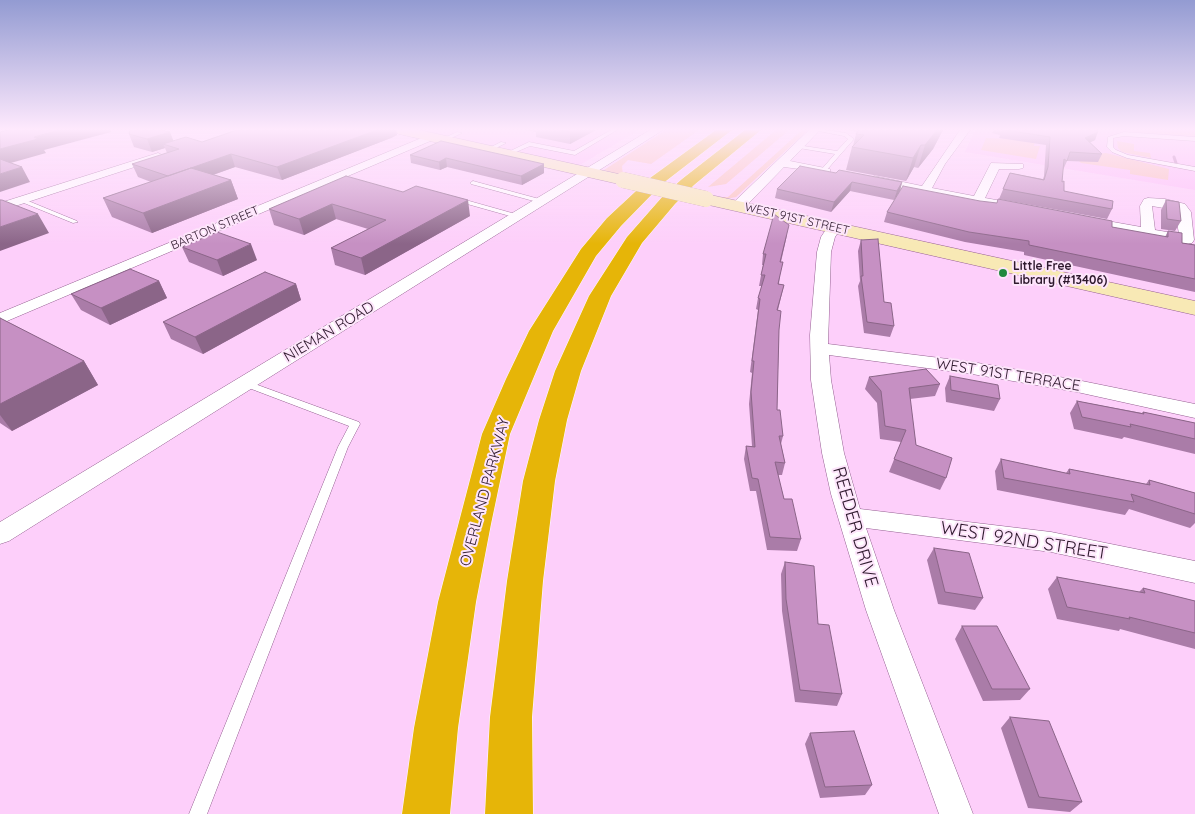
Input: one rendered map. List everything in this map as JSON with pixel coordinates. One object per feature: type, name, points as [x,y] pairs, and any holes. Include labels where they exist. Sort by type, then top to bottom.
[{"type":"highway","points":[[628,191],[655,168]]},
{"type":"highway","name":"OVERLAND PARKWAY","points":[[426,814],[436,728],[457,602],[496,434],[541,331],[567,286],[628,191],[656,181],[674,168]]},
{"type":"highway","points":[[509,814],[511,717],[525,581],[539,481],[553,420],[568,371],[600,296],[634,241],[669,200],[706,168]]},
{"type":"street","points":[[0,207],[120,168]]},
{"type":"street","name":"BARTON STREET","points":[[0,319],[344,168]]},
{"type":"street","name":"WEST 91ST STREET","points":[[571,168],[588,173],[628,191],[706,199],[1195,308]]},
{"type":"street","name":"NIEMAN ROAD","points":[[0,534],[596,168]]},
{"type":"street","points":[[738,206],[777,168]]},
{"type":"street","points":[[808,168],[842,174]]},
{"type":"street","points":[[925,190],[938,168]]},
{"type":"street","points":[[978,200],[994,168]]},
{"type":"street","points":[[860,178],[1016,208]]},
{"type":"street","points":[[1073,218],[1187,240],[1184,212],[1180,207],[1165,202],[1148,202],[1146,206],[1148,232]]},
{"type":"street","name":"REEDER DRIVE","points":[[834,228],[828,237],[824,252],[819,335],[822,387],[832,445],[851,517],[880,610],[956,814]]},
{"type":"street","name":"WEST 91ST TERRACE","points":[[820,348],[972,368],[1077,386],[1195,411]]},
{"type":"street","name":"WEST 92ND STREET","points":[[851,517],[1051,542],[1195,572]]},
{"type":"lane","points":[[473,183],[541,201]]},
{"type":"lane","points":[[444,196],[517,216]]},
{"type":"lane","points":[[21,200],[75,222]]},
{"type":"lane","points":[[198,814],[343,447],[355,424],[244,383]]},
{"type":"shaded area","points":[[607,168],[622,168],[623,176],[604,170]]},
{"type":"shaded area","points":[[731,168],[745,168],[726,184],[708,187]]},
{"type":"shaded area","points":[[760,168],[767,168],[736,197],[726,199],[714,197],[728,197]]},
{"type":"shaded area","points":[[1062,168],[1195,168],[1195,190]]},
{"type":"shaded area","points":[[1116,168],[1165,168],[1169,169],[1168,180],[1130,174],[1130,170]]},
{"type":"building","points":[[0,168],[19,168],[0,174]]},
{"type":"building","points":[[144,168],[191,168],[168,176]]},
{"type":"building","points":[[191,168],[231,180],[143,213],[103,198]]},
{"type":"building","points":[[488,168],[536,168],[521,176]]},
{"type":"building","points":[[798,168],[810,168],[836,173],[839,170],[902,182],[897,191],[852,182],[834,202],[777,189]]},
{"type":"building","points":[[1048,168],[1063,168],[1062,182],[1064,181],[1064,191],[1113,201],[1112,209],[1003,189],[1010,173],[1044,180]]},
{"type":"building","points":[[346,176],[403,192],[416,186],[468,200],[361,258],[331,248],[386,220],[332,204],[299,219],[269,209]]},
{"type":"building","points":[[903,186],[980,201],[997,203],[998,199],[1112,221],[1112,227],[1168,237],[1168,231],[1182,233],[1182,243],[1195,245],[1195,279],[1029,245],[1029,241],[969,232],[887,212]]},
{"type":"building","points":[[0,200],[2,200],[38,214],[0,227]]},
{"type":"building","points":[[1166,200],[1179,202],[1181,221],[1167,219]]},
{"type":"building","points":[[774,214],[789,225],[780,262],[783,262],[778,284],[784,285],[777,310],[781,311],[777,410],[780,410],[783,436],[779,436],[785,463],[775,462],[784,499],[792,499],[801,539],[770,537],[758,479],[752,478],[746,446],[755,447],[751,392],[754,361],[752,361],[760,299],[758,298],[765,275],[761,275],[766,254],[763,254]]},
{"type":"building","points":[[217,232],[251,244],[217,260],[182,247]]},
{"type":"building","points":[[878,239],[884,302],[891,303],[894,326],[867,322],[861,276],[863,276],[861,240]]},
{"type":"building","points":[[130,269],[159,281],[101,308],[71,294]]},
{"type":"building","points":[[265,272],[296,284],[195,337],[163,322]]},
{"type":"building","points":[[0,318],[84,361],[0,404]]},
{"type":"building","points":[[926,369],[940,384],[909,388],[916,445],[952,458],[946,478],[894,459],[906,430],[885,426],[881,391],[869,377]]},
{"type":"building","points":[[950,376],[998,385],[1000,399],[951,390]]},
{"type":"building","points":[[1077,401],[1195,423],[1195,439],[1130,424],[1131,427],[1082,417]]},
{"type":"building","points":[[1001,459],[1070,474],[1069,469],[1150,485],[1149,480],[1195,493],[1195,514],[1131,494],[1134,502],[1004,478]]},
{"type":"building","points":[[934,548],[969,553],[983,598],[945,592]]},
{"type":"building","points":[[785,562],[814,566],[818,624],[829,625],[842,694],[800,690],[786,599]]},
{"type":"building","points":[[1057,577],[1145,593],[1143,588],[1195,601],[1195,633],[1129,617],[1130,619],[1067,607]]},
{"type":"building","points":[[962,626],[997,626],[1030,689],[992,689]]},
{"type":"building","points":[[1010,717],[1049,721],[1082,802],[1039,797]]},
{"type":"building","points":[[854,731],[872,785],[825,787],[810,733]]},
{"type":"place","name":"Little Free Library (#13406)","points":[[1003,273]]}]
